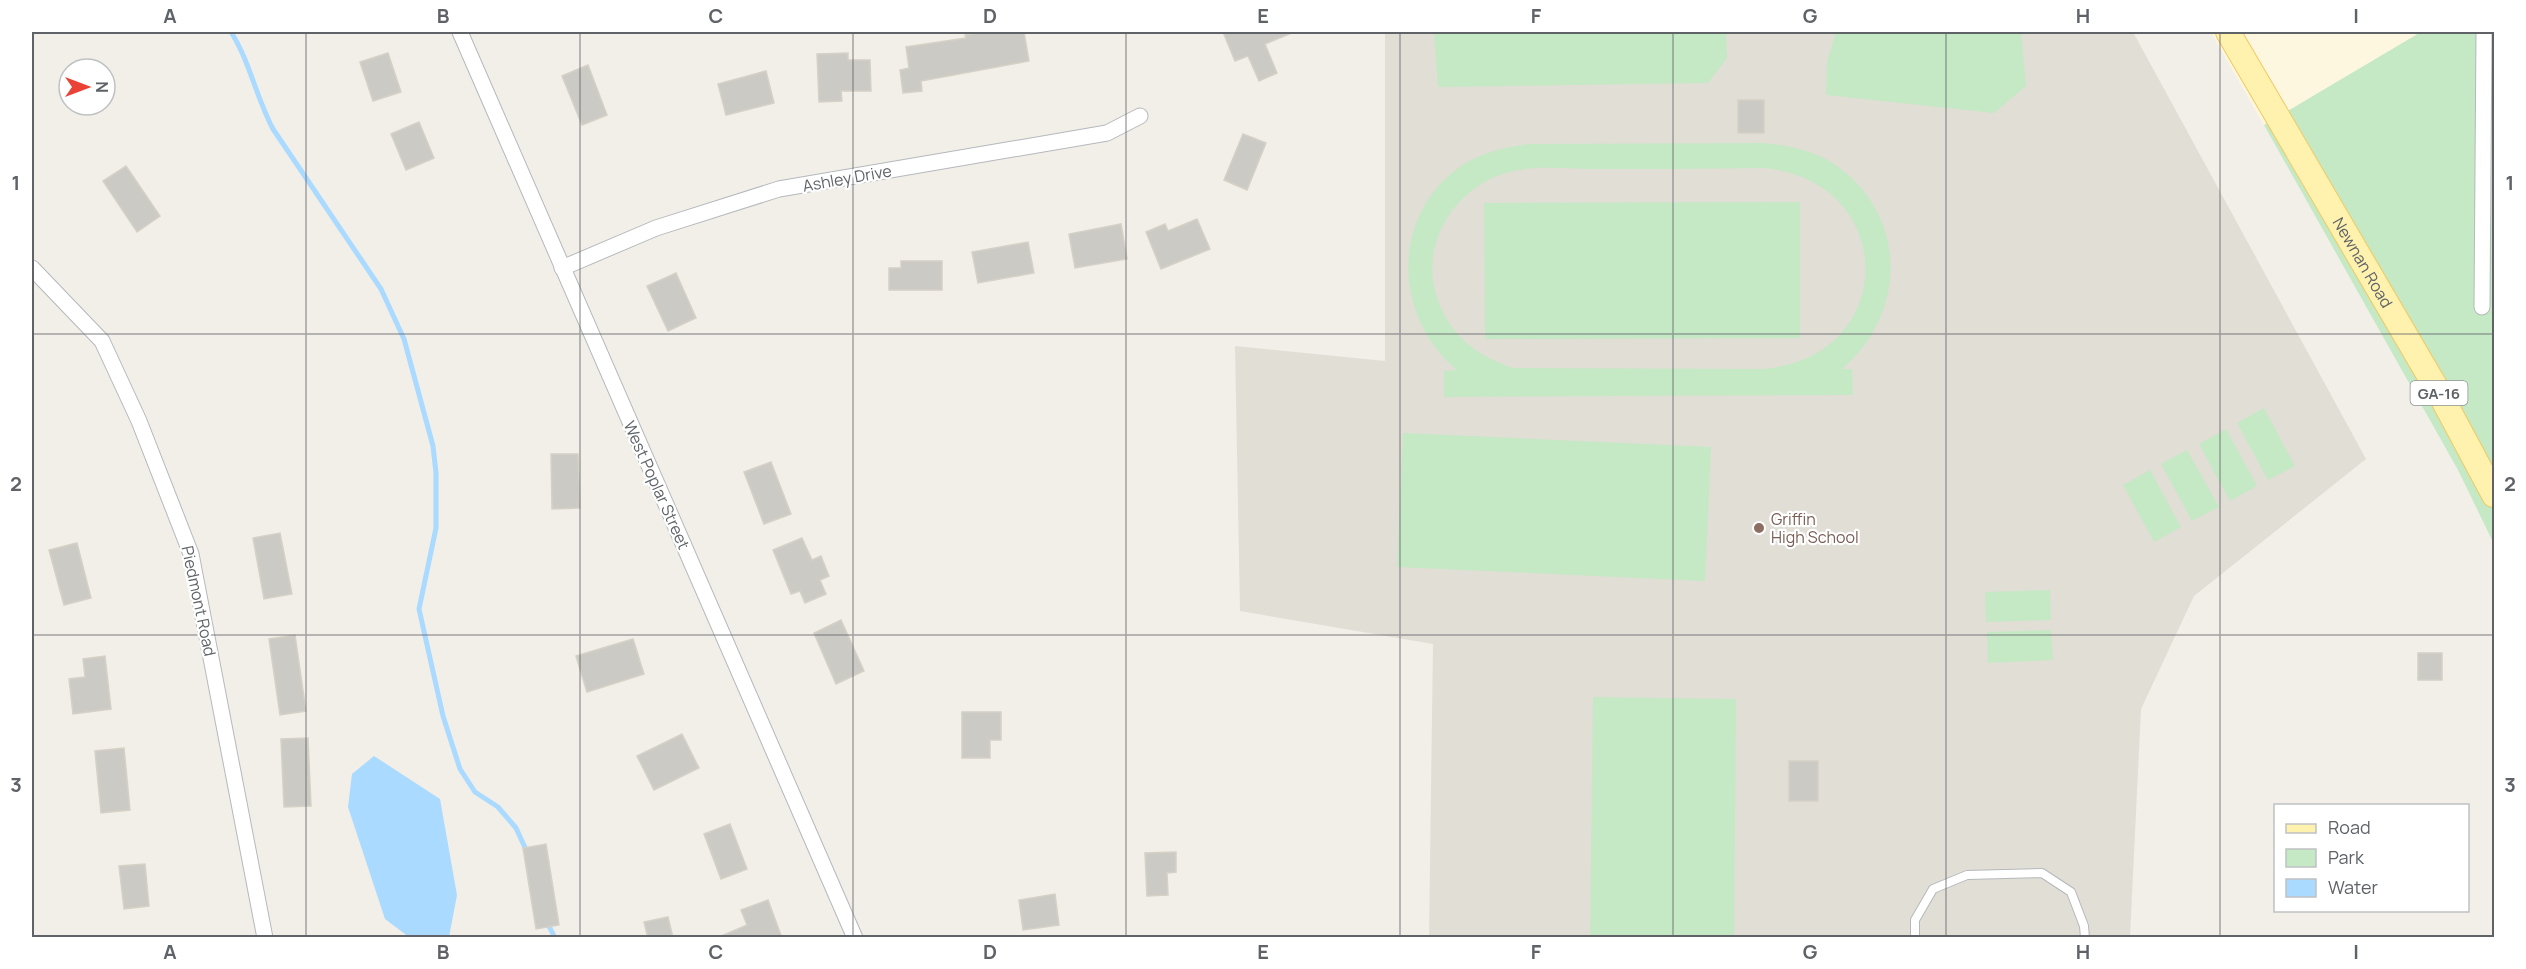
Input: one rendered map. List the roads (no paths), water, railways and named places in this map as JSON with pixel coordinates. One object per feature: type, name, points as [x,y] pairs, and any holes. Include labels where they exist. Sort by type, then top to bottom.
[{"type":"main road","name":"Newnan Road","points":[[2228,32],[2441,396],[2494,495]]},
{"type":"street","name":"West Poplar Street","points":[[460,32],[855,938]]},
{"type":"street","points":[[2482,307],[2484,32]]},
{"type":"street","name":"Ashley Drive","points":[[561,268],[656,228],[779,189],[1107,133],[1140,116]]},
{"type":"street","name":"Piedmont Road","points":[[32,268],[102,341],[139,421],[191,554],[265,938]]},
{"type":"lane","points":[[1915,938],[1915,920],[1933,888],[1967,875],[2042,873],[2071,892],[2085,926],[2085,938]]},
{"type":"water","points":[[374,756],[440,799],[457,895],[449,937],[409,937],[385,919],[348,807],[352,774]]},
{"type":"waterway","points":[[231,32],[238,43],[273,129],[381,289],[404,339],[433,446],[436,473],[436,528],[419,609],[443,716],[460,769],[475,792],[498,807],[516,828],[528,854]]},
{"type":"waterway","points":[[546,920],[555,938]]},
{"type":"place","name":"Griffin High School","points":[[1759,528]]}]
